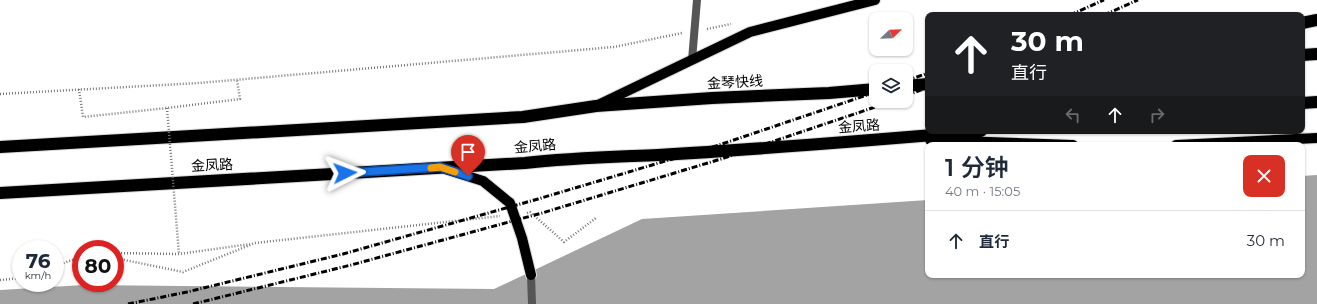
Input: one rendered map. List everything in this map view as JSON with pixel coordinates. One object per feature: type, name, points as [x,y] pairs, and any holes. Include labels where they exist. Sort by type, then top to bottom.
[{"type":"highway","points":[[1305,22],[1317,20]]},
{"type":"highway","points":[[1305,55],[1317,54]]},
{"type":"highway","points":[[913,85],[925,84]]},
{"type":"highway","name":"金琴快线","points":[[596,106],[869,90]]},
{"type":"highway","points":[[1305,103],[1317,102]]},
{"type":"highway","points":[[0,147],[523,117],[596,106]]},
{"type":"highway","points":[[896,138],[945,134]]},
{"type":"highway","name":"金凤路","points":[[0,193],[525,163],[563,159],[658,155],[896,138]]},
{"type":"main road","points":[[596,106],[750,32],[875,0]]},
{"type":"main road","name":"金凤路","points":[[896,138],[997,142]]},
{"type":"main road","points":[[1236,142],[1317,138]]},
{"type":"main road","points":[[440,167],[483,181],[510,203],[522,238],[531,275]]},
{"type":"street","points":[[692,60],[697,0]]},
{"type":"street","points":[[531,275],[532,304]]},
{"type":"path","points":[[705,29],[735,23]]},
{"type":"path","points":[[0,94],[237,80],[614,47],[682,33]]},
{"type":"path","points":[[79,89],[83,117],[240,99],[237,80]]},
{"type":"path","points":[[166,108],[179,254]]},
{"type":"path","points":[[124,253],[179,254],[255,243],[530,212],[564,242],[596,218]]},
{"type":"path","points":[[124,260],[183,272],[255,243]]},
{"type":"path","points":[[0,280],[12,279]]},
{"type":"shaded area","points":[[1317,175],[1317,304],[0,304],[0,290],[12,289],[12,292],[64,292],[64,286],[72,286],[72,292],[124,292],[124,285],[494,289],[642,219],[925,200],[925,278],[1305,278],[1305,176]]},
{"type":"railway","points":[[1077,12],[1104,0]]},
{"type":"railway","points":[[1111,12],[1138,0]]},
{"type":"railway","points":[[913,78],[925,74]]},
{"type":"railway","points":[[913,93],[925,88]]},
{"type":"railway","points":[[128,304],[187,292],[343,254],[538,199],[716,146],[869,94]]},
{"type":"railway","points":[[193,304],[351,265],[542,213],[721,159],[872,108]]},
{"type":"slow traffic","points":[[431,168],[440,167],[455,172]]},
{"type":"route","points":[[345,173],[440,167],[468,176]]}]
